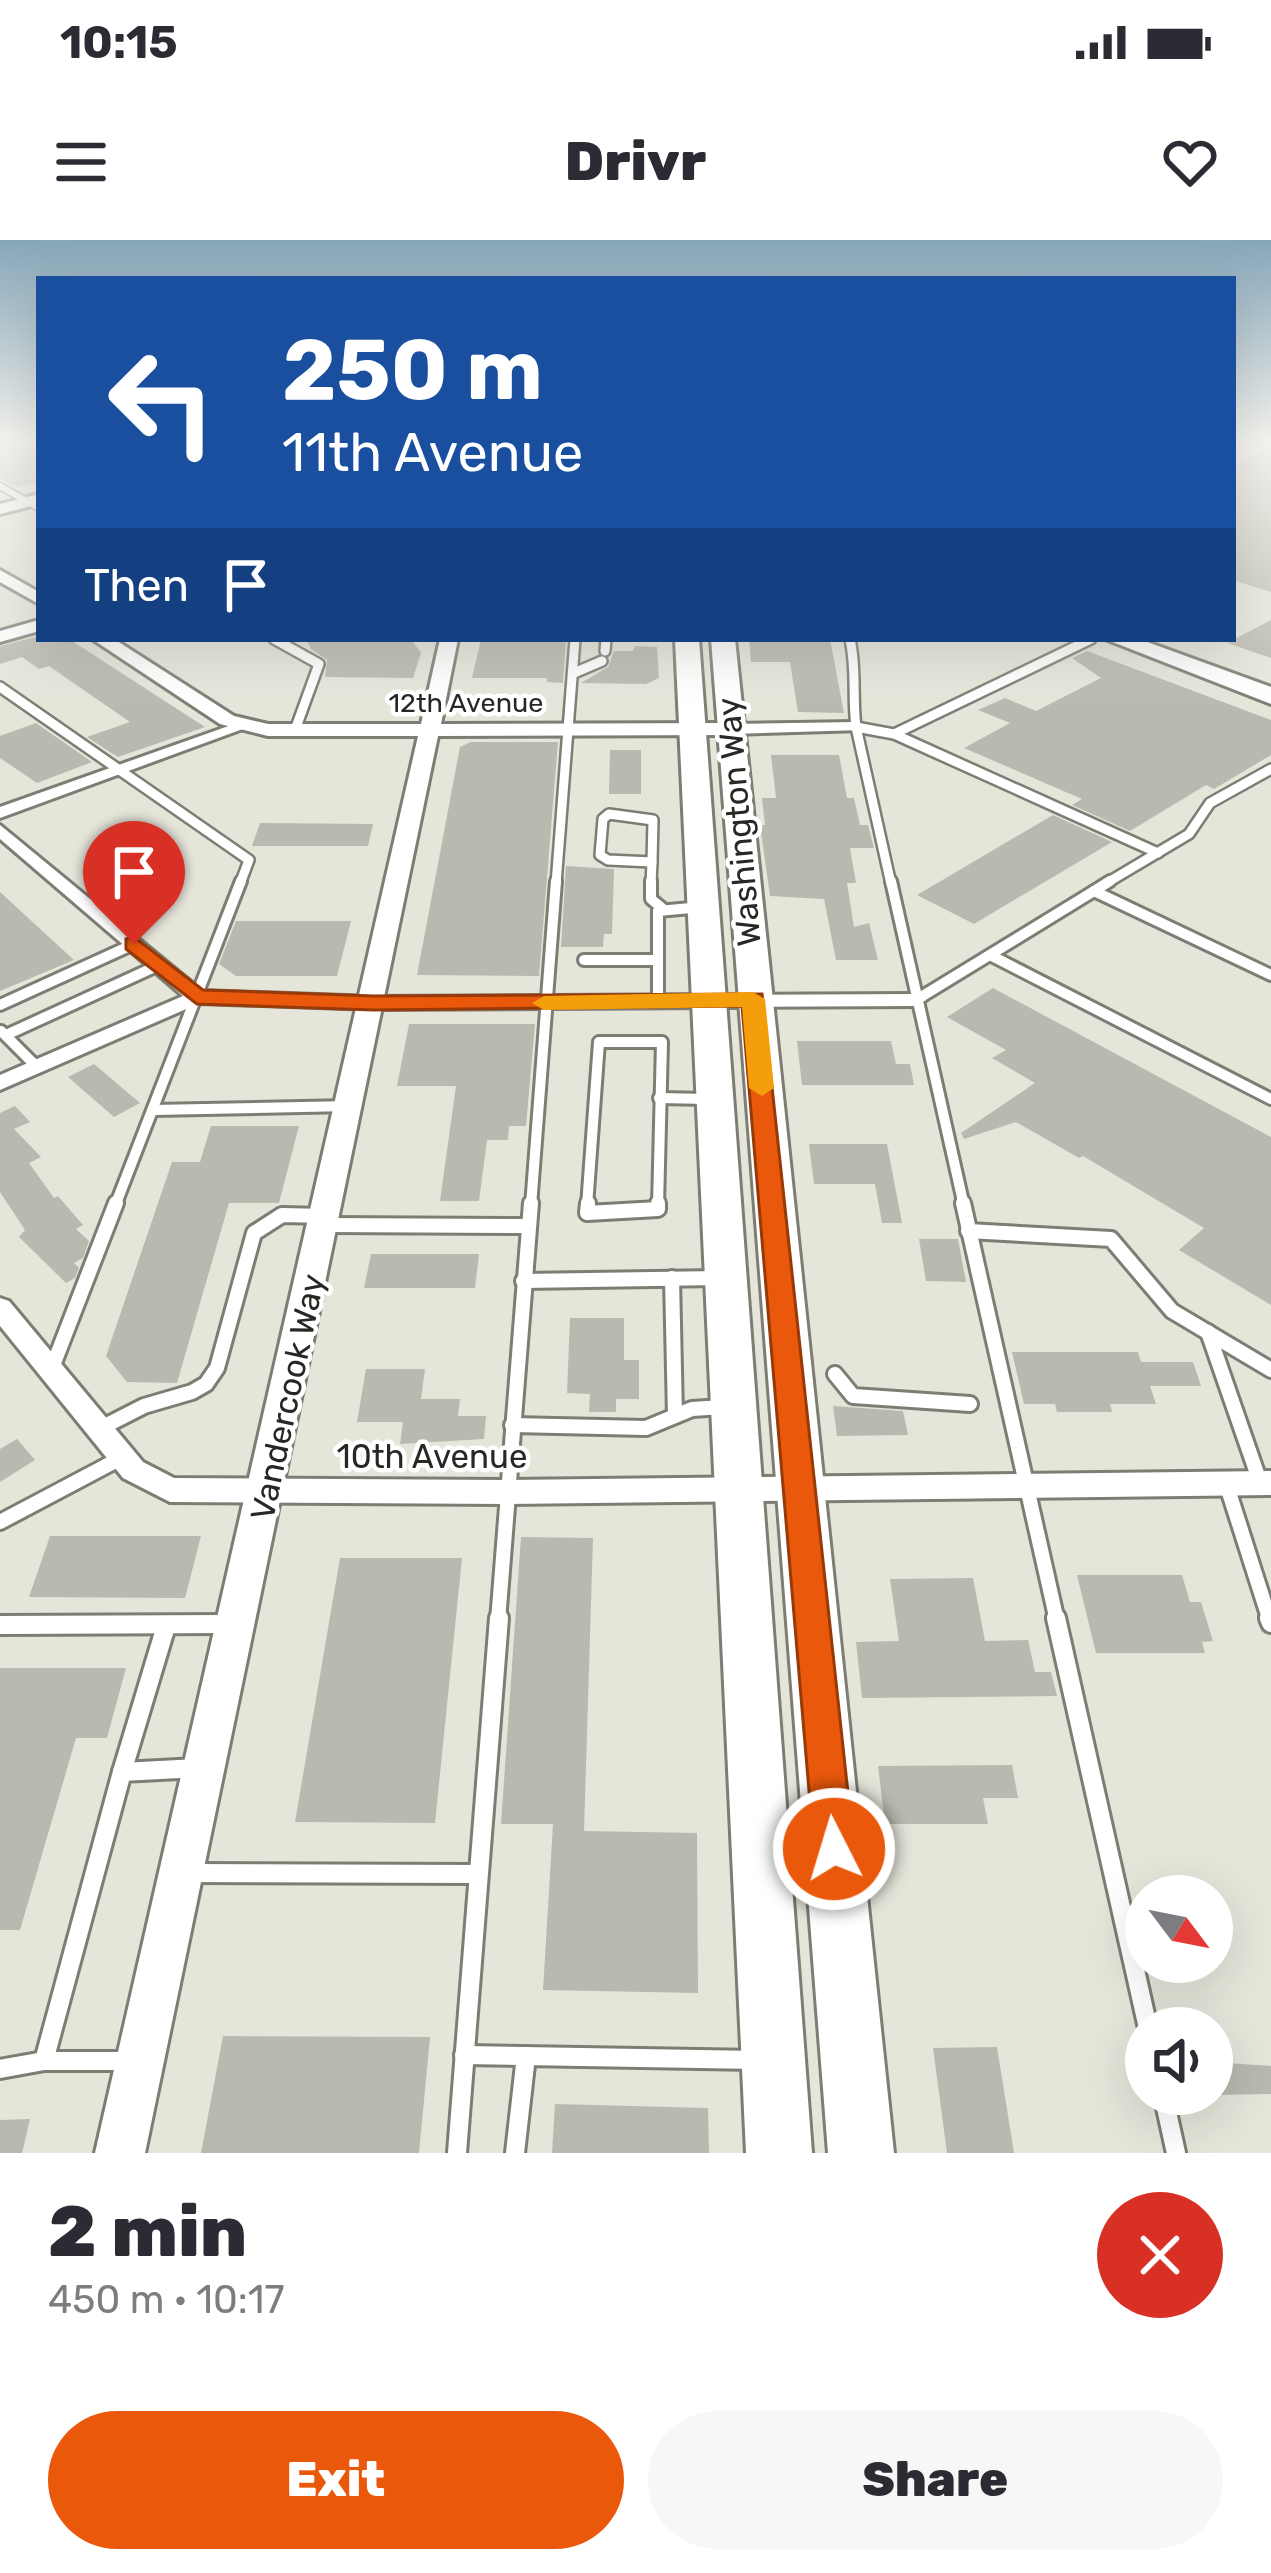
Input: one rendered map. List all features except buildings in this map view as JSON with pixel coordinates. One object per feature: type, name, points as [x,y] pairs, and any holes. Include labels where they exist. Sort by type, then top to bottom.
[{"type":"main road","name":"Washington Way","points":[[688,642],[712,729],[731,1000],[801,1489],[861,2153]]},
{"type":"main road","name":"Washington Way","points":[[723,642],[683,908],[731,1000],[716,1099],[779,2153]]},
{"type":"main road","points":[[1125,642],[1271,696]]},
{"type":"street","points":[[0,575],[36,597]]},
{"type":"street","points":[[0,637],[36,626]]},
{"type":"street","name":"12th Avenue","points":[[106,642],[242,726],[295,730],[856,727]]},
{"type":"street","name":"Vandercook Way","points":[[120,2153],[374,1003],[448,642]]},
{"type":"street","points":[[0,813],[242,726]]},
{"type":"street","points":[[0,830],[197,997]]},
{"type":"street","points":[[0,1083],[197,997],[374,1003],[916,1000]]},
{"type":"street","name":"10th Avenue","points":[[0,1308],[133,1470],[170,1490],[506,1492],[1266,1483]]},
{"type":"lane","points":[[279,642],[319,664],[295,730]]},
{"type":"lane","points":[[457,2153],[544,1003],[572,730],[575,642]]},
{"type":"lane","points":[[574,673],[603,656],[605,642]]},
{"type":"lane","points":[[851,642],[859,678],[853,702],[856,727],[1143,2007]]},
{"type":"lane","points":[[894,734],[1085,642]]},
{"type":"lane","points":[[0,687],[249,860],[52,1367]]},
{"type":"lane","points":[[856,727],[894,734],[1158,853]]},
{"type":"lane","points":[[916,1000],[1190,834],[1210,803],[1271,769]]},
{"type":"lane","points":[[652,862],[608,860],[600,855],[603,820],[609,814],[653,820],[652,862],[650,899],[683,908]]},
{"type":"lane","points":[[1094,891],[1271,975]]},
{"type":"lane","points":[[658,1001],[656,918],[683,908]]},
{"type":"lane","points":[[0,1005],[134,944]]},
{"type":"lane","points":[[990,955],[1271,1100]]},
{"type":"lane","points":[[584,960],[657,960]]},
{"type":"lane","points":[[37,1067],[3,1033],[159,965]]},
{"type":"lane","points":[[599,1042],[662,1042],[659,1098],[658,1209],[587,1213],[599,1042]]},
{"type":"lane","points":[[659,1098],[716,1099]]},
{"type":"lane","points":[[153,1110],[351,1106]]},
{"type":"lane","points":[[100,1428],[206,1384],[217,1368],[254,1232],[282,1215],[325,1221],[527,1226]]},
{"type":"lane","points":[[968,1231],[1112,1239],[1172,1311],[1271,1370]]},
{"type":"lane","points":[[523,1281],[727,1278]]},
{"type":"lane","points":[[673,1279],[675,1416]]},
{"type":"lane","points":[[1208,1332],[1266,1483]]},
{"type":"lane","points":[[835,1374],[853,1396],[970,1404]]},
{"type":"lane","points":[[512,1425],[646,1428],[692,1409],[734,1406]]},
{"type":"lane","points":[[0,1522],[122,1457]]},
{"type":"lane","points":[[1226,1483],[1271,1623]]},
{"type":"lane","points":[[0,1625],[237,1624]]},
{"type":"lane","points":[[44,2061],[166,1626]]},
{"type":"lane","points":[[122,1772],[205,1768]]},
{"type":"lane","points":[[182,1873],[478,1874]]},
{"type":"lane","points":[[464,2055],[773,2060]]},
{"type":"lane","points":[[515,2153],[526,2056]]},
{"type":"lane","points":[[0,2069],[44,2061],[140,2061]]},
{"type":"lane","points":[[1168,2115],[1176,2153]]},
{"type":"slow traffic","points":[[544,1003],[753,999],[762,1088]]},
{"type":"route","points":[[134,944],[197,997],[374,1003],[753,999],[834,1849]]}]
